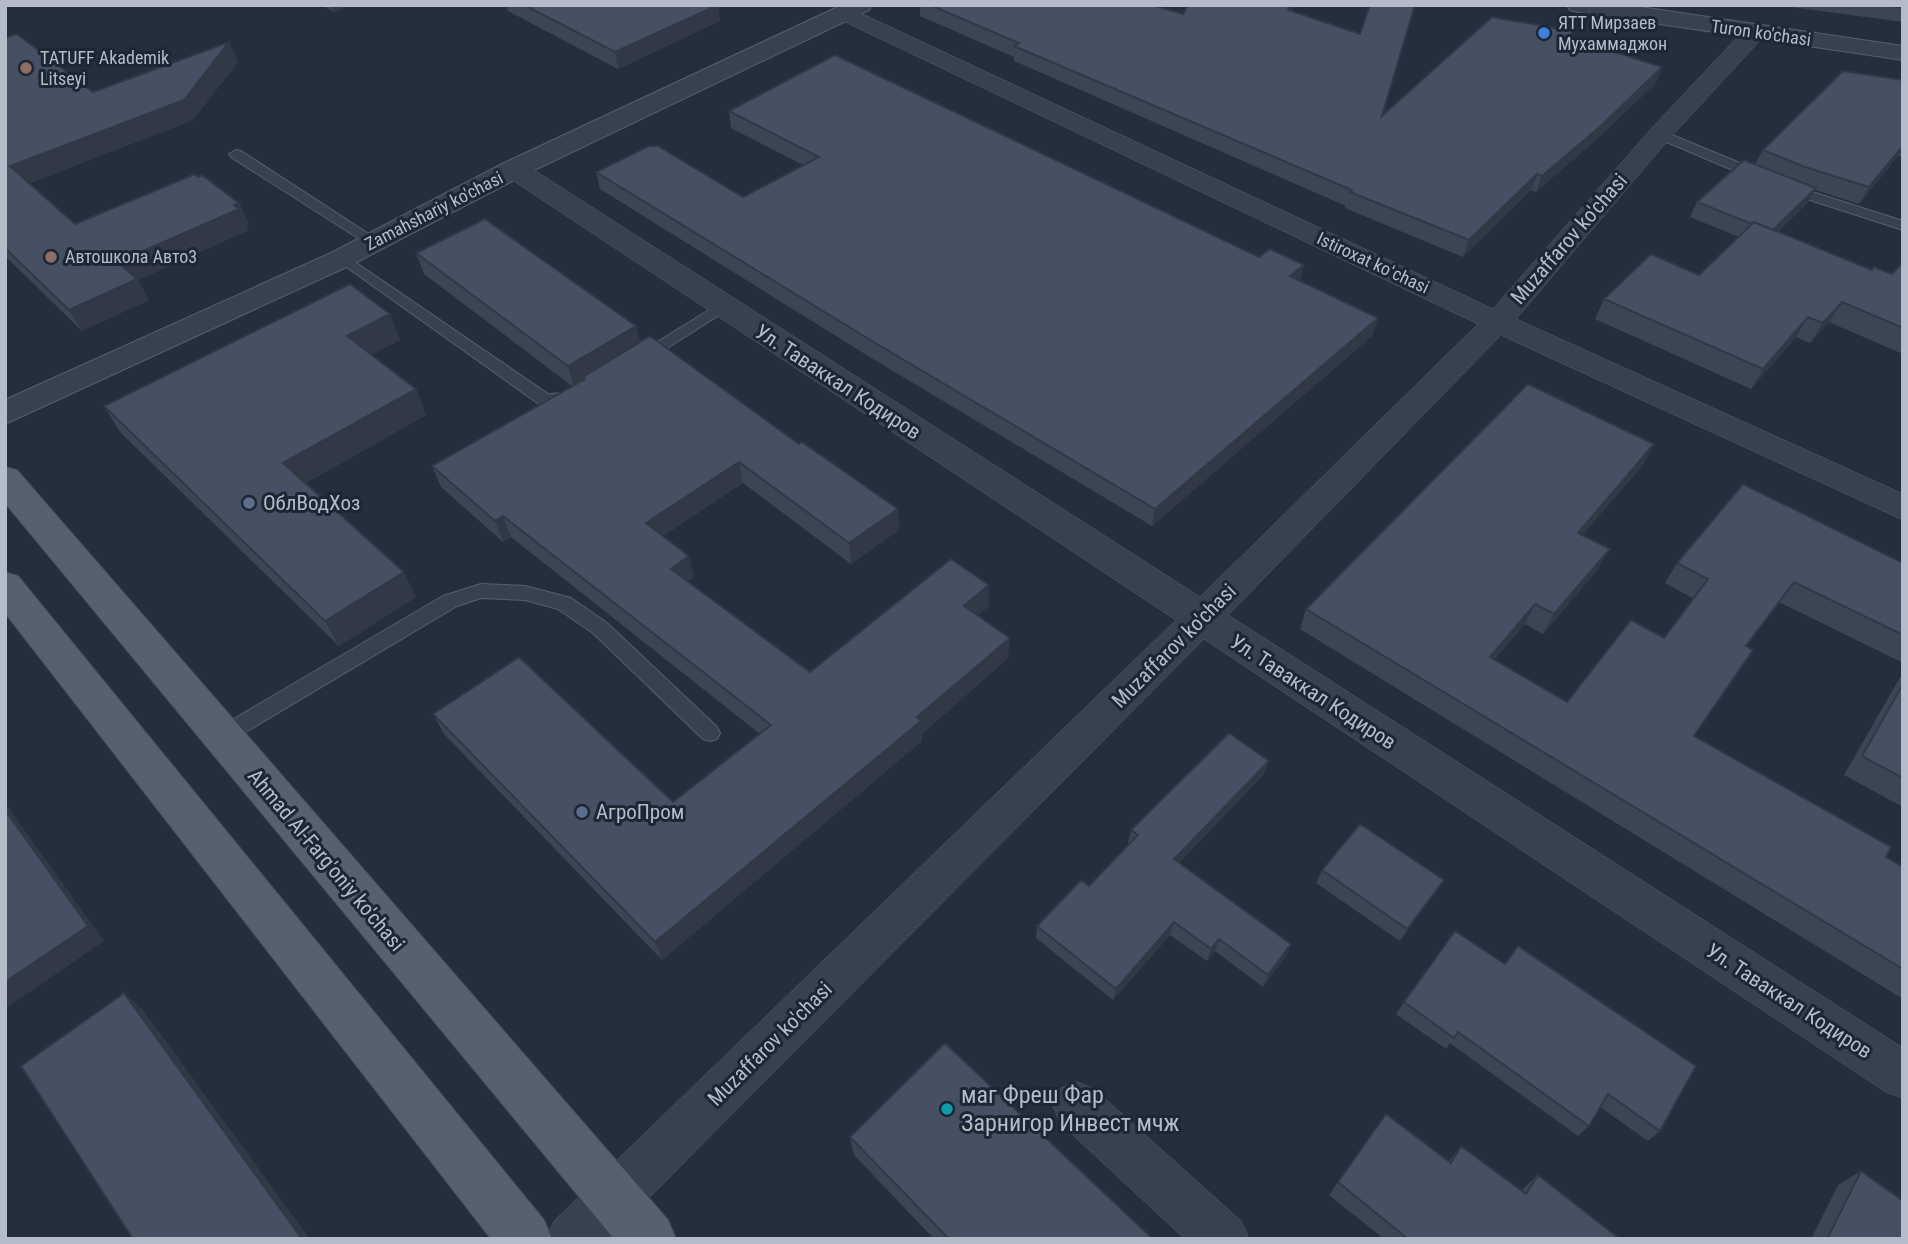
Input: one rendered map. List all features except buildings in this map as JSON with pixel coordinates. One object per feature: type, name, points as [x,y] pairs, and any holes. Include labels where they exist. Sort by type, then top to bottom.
[{"type":"main road","name":"Ahmad Al-Farg'oniy ko'chasi","points":[[5,479],[649,1239]]},
{"type":"main road","points":[[5,586],[526,1239]]},
{"type":"street","name":"Turon ko'chasi","points":[[1578,5],[1903,53]]},
{"type":"street","name":"Zamahshariy ko'chasi","points":[[5,413],[343,258],[514,169],[853,9]]},
{"type":"street","name":"Istiroxat koʻchasi","points":[[853,9],[1497,322],[1903,508]]},
{"type":"street","name":"Muzaffarov ko'chasi","points":[[572,1239],[1201,619],[1497,322],[1660,134],[1754,33]]},
{"type":"street","name":"Ул. Таваккал Кодиров","points":[[514,169],[1903,1075]]},
{"type":"street","points":[[1077,1106],[1223,1239]]},
{"type":"lane","points":[[1660,134],[1790,189],[1903,226]]},
{"type":"lane","points":[[236,154],[374,242]]},
{"type":"lane","points":[[343,258],[545,400],[570,400],[582,393]]},
{"type":"lane","points":[[629,364],[722,306]]},
{"type":"lane","points":[[222,737],[450,601],[481,591],[525,593],[564,603],[600,628],[710,733]]},
{"type":"place","name":"ЯТТ Мирзаев Мухаммаджон","points":[[1544,33]]},
{"type":"place","name":"TATUFF Akademik Litseyi","points":[[26,68]]},
{"type":"place","name":"Автошкола Авто3","points":[[51,257]]},
{"type":"place","name":"ОблВодХоз","points":[[249,503]]},
{"type":"place","name":"АгроПром","points":[[582,812]]},
{"type":"place","name":"маг Фреш Фар Зарнигор Инвест мчж","points":[[947,1109]]}]
